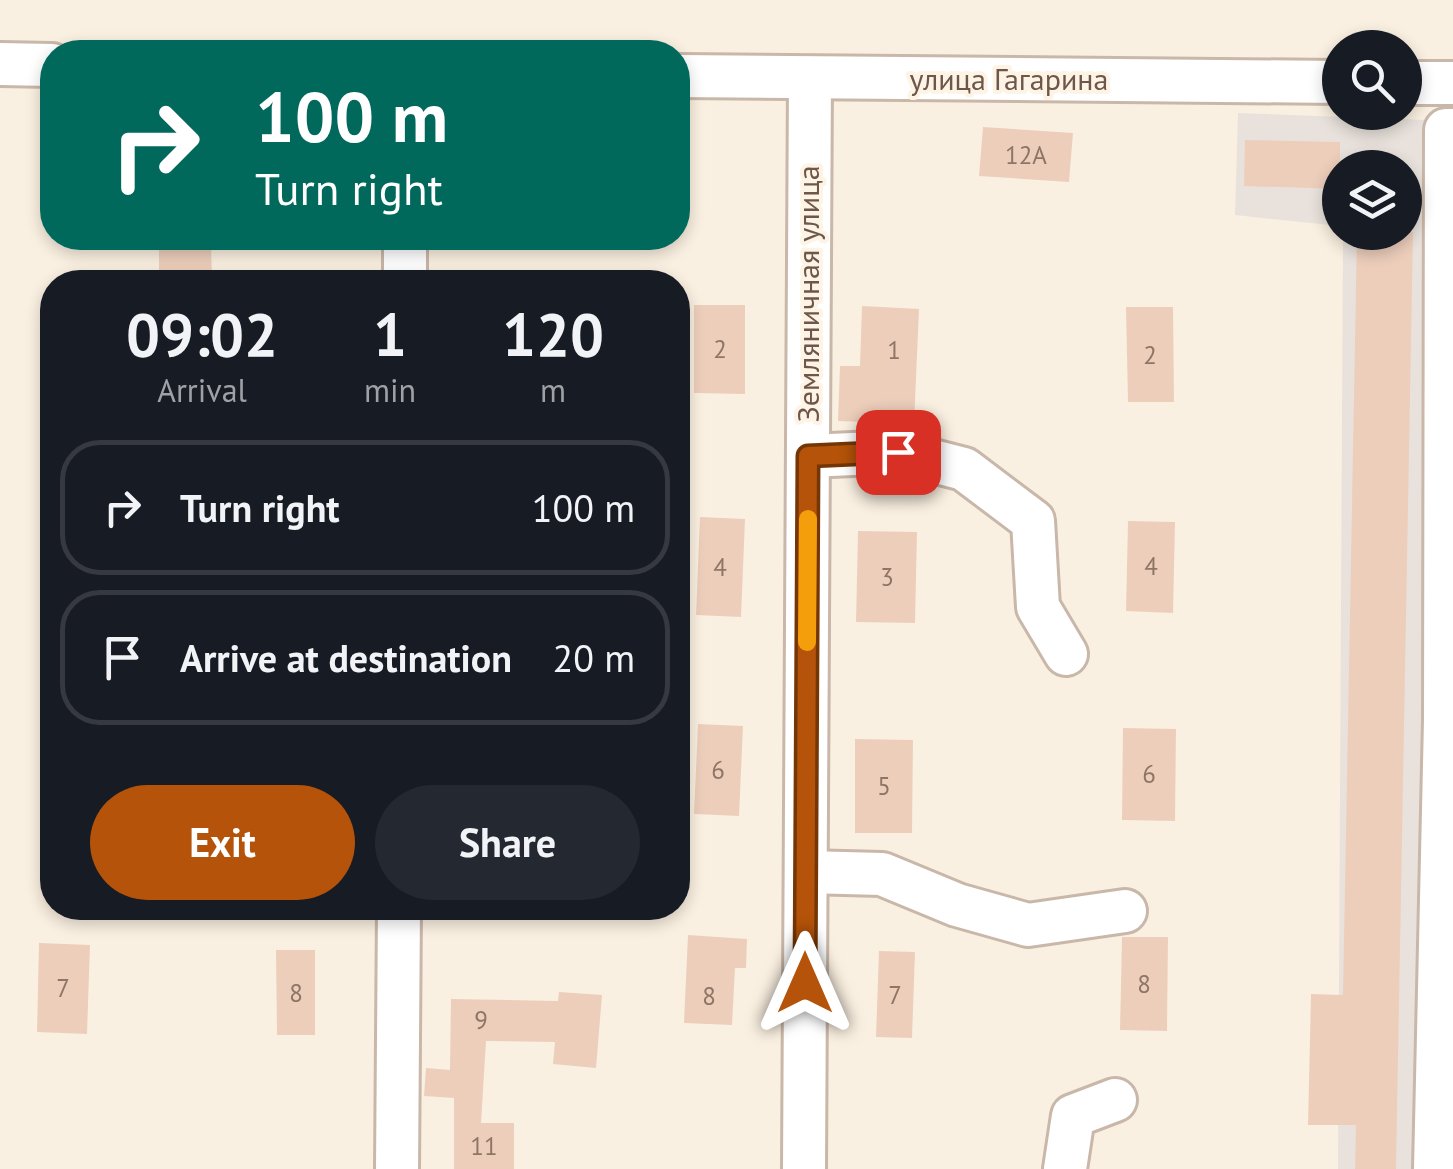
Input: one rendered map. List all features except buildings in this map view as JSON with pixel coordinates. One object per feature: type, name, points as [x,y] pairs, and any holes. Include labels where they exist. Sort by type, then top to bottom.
[{"type":"street","points":[[0,64],[40,65]]},
{"type":"street","name":"улица Гагарина","points":[[690,76],[1322,82]]},
{"type":"street","name":"Земляничная улица","points":[[804,1169],[810,78]]},
{"type":"street","points":[[1422,83],[1453,83]]},
{"type":"street","points":[[1436,1169],[1444,720],[1446,130],[1453,130]]},
{"type":"street","points":[[808,456],[898,452],[964,468],[1033,521],[1038,608],[1066,654]]},
{"type":"street","points":[[806,872],[882,874],[958,906],[1028,925],[1126,911]]},
{"type":"street","points":[[396,1169],[399,920]]},
{"type":"street","points":[[1064,1169],[1074,1116],[1116,1100]]},
{"type":"shaded area","points":[[1238,113],[1322,116],[1322,130],[1422,130],[1422,120],[1453,121],[1453,1169],[1338,1169],[1343,250],[1422,250],[1422,150],[1322,150],[1322,224],[1235,215]]},
{"type":"slow traffic","points":[[807,642],[808,519]]},
{"type":"route","points":[[805,983],[808,456],[898,452]]}]
